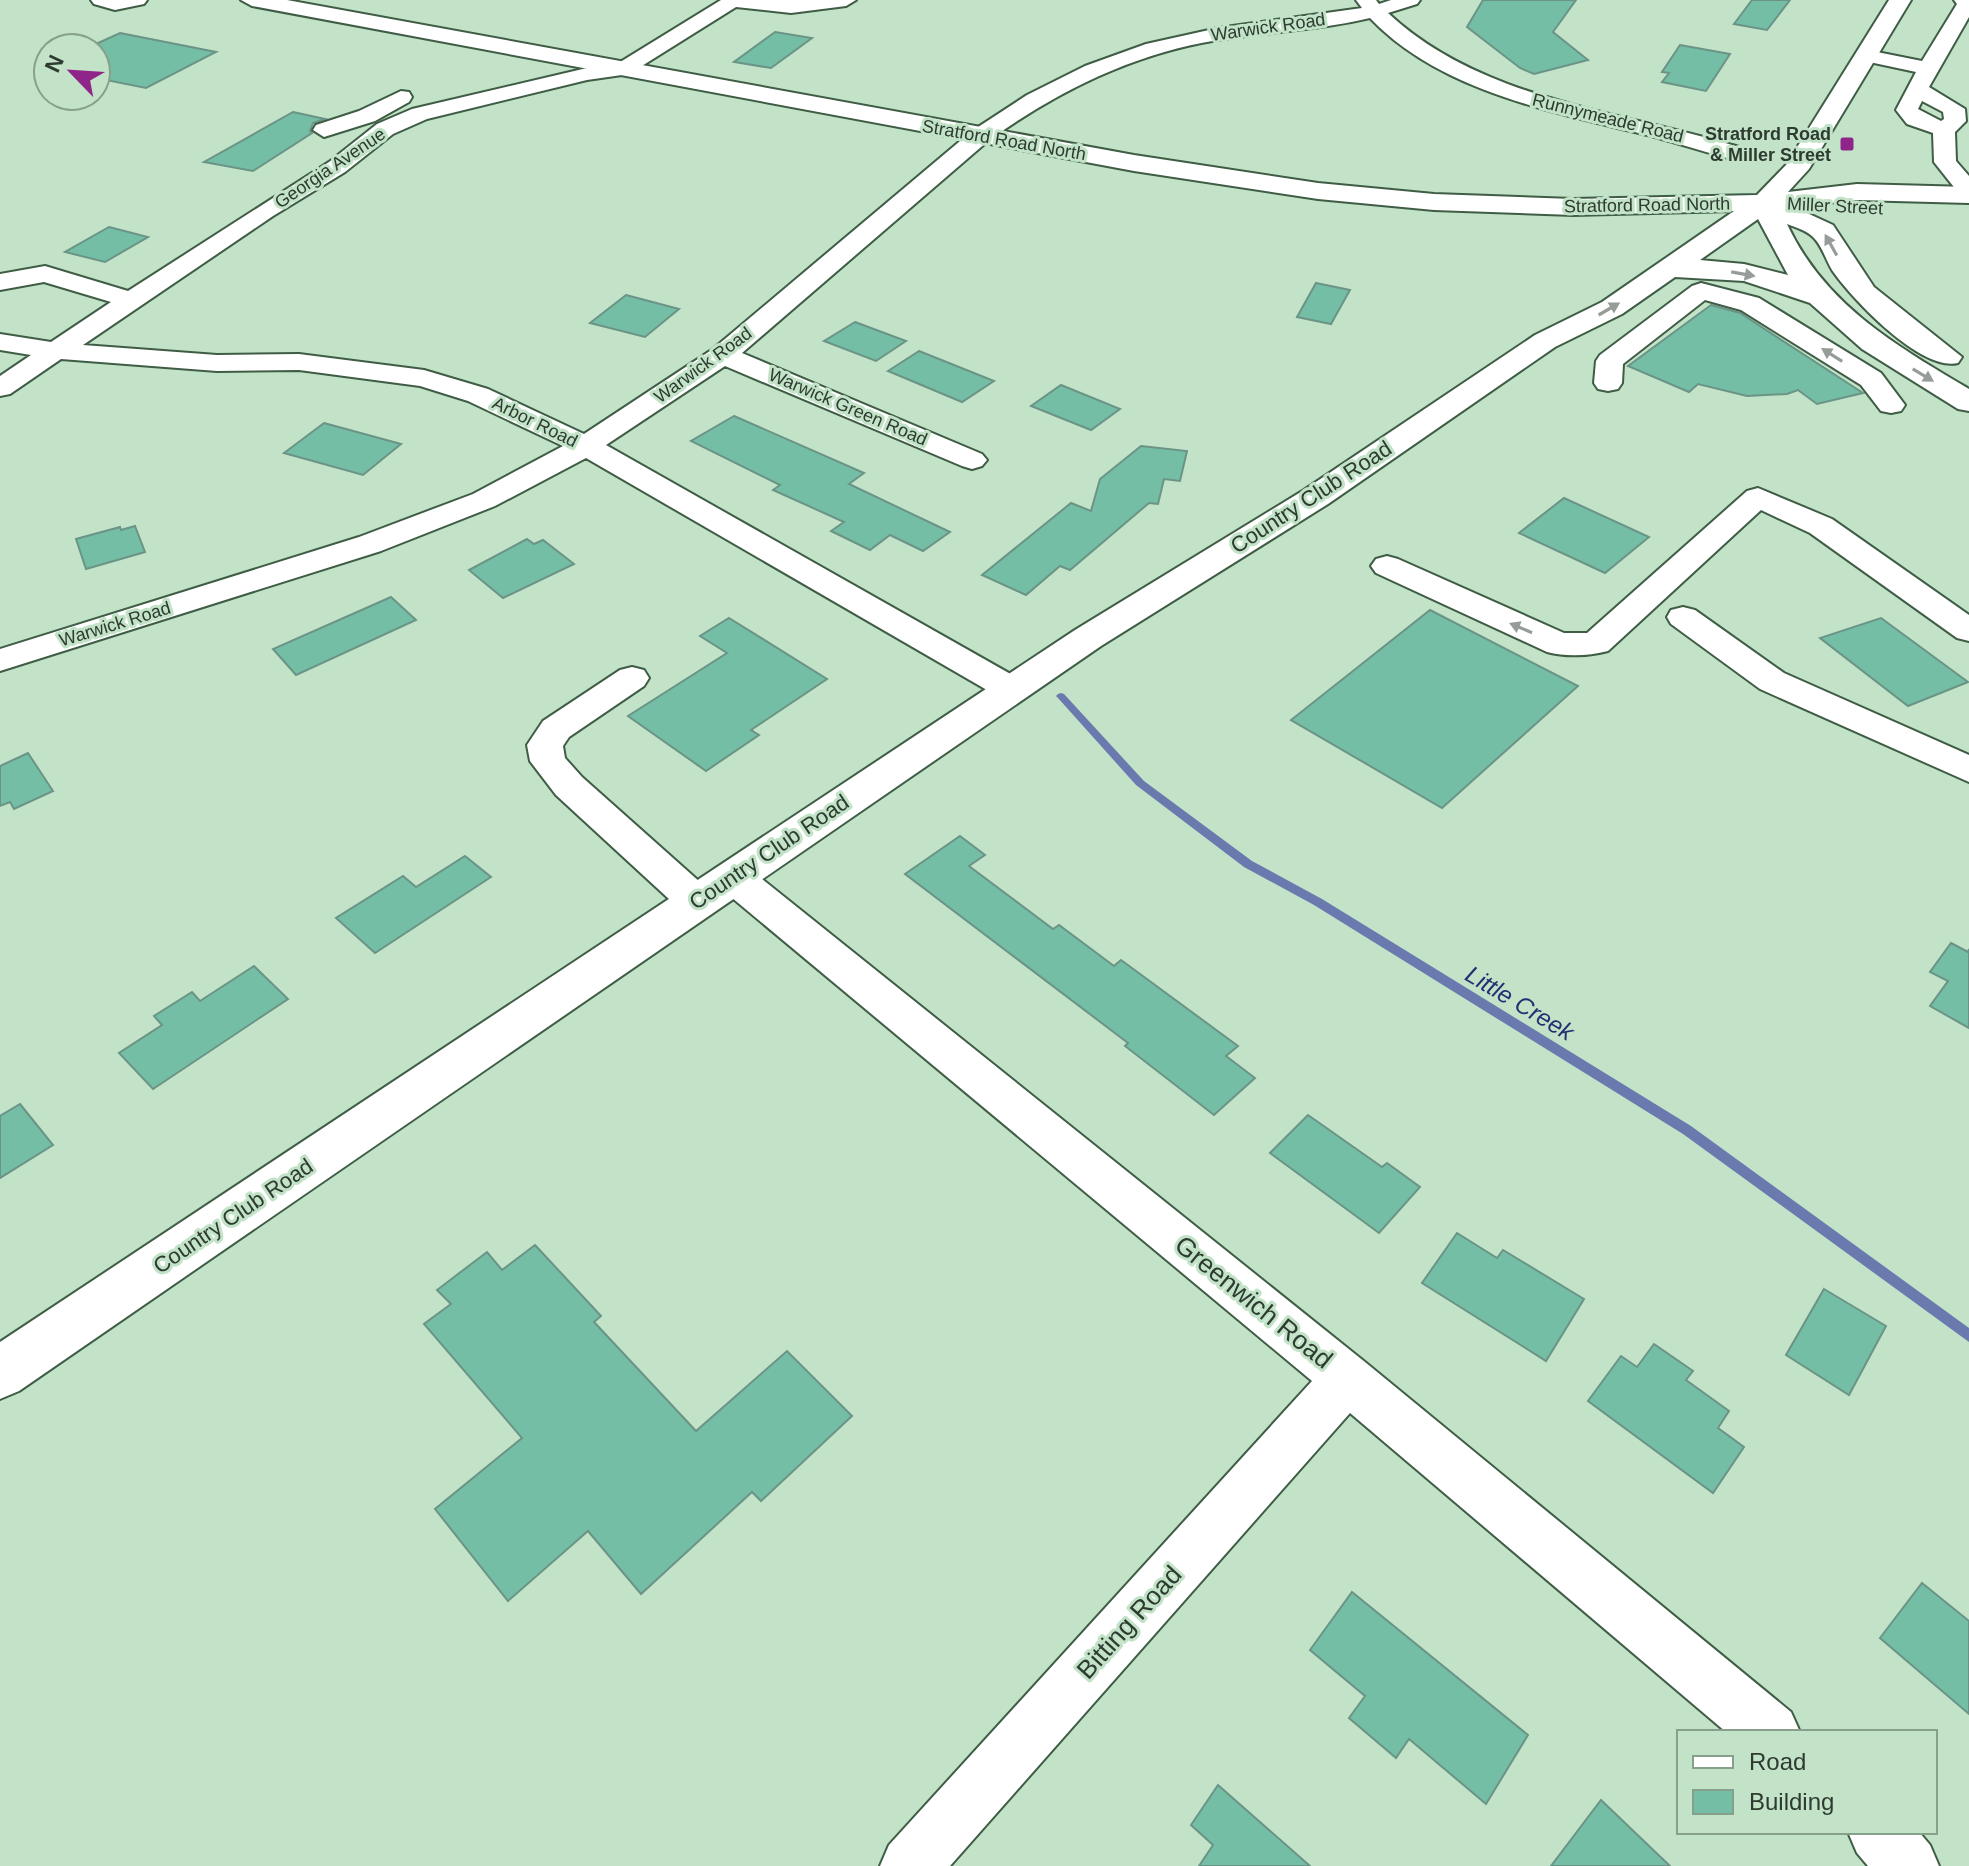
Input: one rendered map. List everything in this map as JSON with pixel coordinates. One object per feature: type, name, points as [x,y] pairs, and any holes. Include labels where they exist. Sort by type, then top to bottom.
[{"type":"main road","name":"Stratford Road North","points":[[252,0],[980,136],[1296,188],[1434,202],[1573,207],[1764,203]]},
{"type":"main road","name":"Country Club Road","points":[[0,1373],[1011,689],[1316,497],[1545,341],[1612,308],[1764,203],[1796,169],[1900,0]]},
{"type":"main road","name":"Miller Street","points":[[1764,203],[1857,192],[1969,193]]},
{"type":"main road","name":"Miller Street","points":[[1764,203],[1969,211]]},
{"type":"main road","points":[[1764,203],[1793,266],[1816,296],[1869,341],[1969,402]]},
{"type":"main road","points":[[1672,233],[1683,226],[1764,203],[1824,231],[1853,280],[1877,307],[1910,333],[1969,371]]},
{"type":"main road","points":[[1573,207],[1617,219],[1641,233]]},
{"type":"main road","points":[[1668,269],[1704,268],[1766,278],[1816,296]]},
{"type":"main road","name":"Country Club Road","points":[[1545,341],[1579,295]]},
{"type":"street","points":[[101,0],[115,4],[137,0]]},
{"type":"street","points":[[733,0],[791,7],[846,0]]},
{"type":"street","name":"Georgia Avenue","points":[[0,388],[337,167],[385,129],[420,114],[451,106],[587,74],[622,70],[733,0]]},
{"type":"street","name":"Warwick Road","points":[[0,660],[370,544],[484,500],[586,446],[723,355],[980,136],[1016,109],[1069,79],[1127,56],[1217,34],[1410,0]]},
{"type":"street","points":[[1423,0],[1417,12],[1421,29],[1441,63]]},
{"type":"street","points":[[1964,0],[1969,1],[1928,68],[1907,110],[1915,119],[1944,130],[1945,162],[1969,193]]},
{"type":"street","name":"Runnymeade Road","points":[[1370,5],[1441,63],[1499,88],[1561,109],[1654,129],[1731,152]]},
{"type":"street","points":[[1867,56],[1928,68]]},
{"type":"street","points":[[324,130],[367,116],[394,99],[414,93],[433,97],[451,106]]},
{"type":"street","points":[[0,282],[45,274],[132,300]]},
{"type":"street","points":[[1608,383],[1610,361],[1701,291],[1750,304],[1871,379],[1891,405]]},
{"type":"street","name":"Arbor Road","points":[[0,342],[56,351],[217,363],[299,362],[424,378],[478,395],[586,446],[1011,689]]},
{"type":"street","name":"Warwick Green Road","points":[[723,355],[972,460]]},
{"type":"street","points":[[1387,566],[1559,644],[1596,643],[1758,497],[1821,526],[1969,631]]},
{"type":"street","points":[[1683,617],[1772,681],[1969,770]]},
{"type":"street","name":"Greenwich Road","points":[[632,678],[556,729],[545,745],[548,761],[569,786],[715,889],[1347,1379],[1769,1730]]},
{"type":"street","name":"Bitting Road","points":[[910,1866],[1347,1379]]},
{"type":"street","points":[[1880,1834],[1909,1866]]},
{"type":"building","points":[[1483,0],[1576,0],[1553,32],[1588,60],[1534,74],[1520,68],[1467,27]]},
{"type":"building","points":[[1752,0],[1790,0],[1767,30],[1734,24]]},
{"type":"building","points":[[775,32],[812,38],[771,68],[734,62]]},
{"type":"building","points":[[120,33],[216,52],[146,88],[112,81],[112,37]]},
{"type":"building","points":[[1680,45],[1730,54],[1706,91],[1662,82],[1669,73],[1662,72]]},
{"type":"building","points":[[293,112],[325,119],[313,123],[312,133],[253,171],[204,162]]},
{"type":"building","points":[[109,227],[148,237],[105,262],[65,252]]},
{"type":"building","points":[[1316,283],[1350,290],[1331,324],[1297,317]]},
{"type":"building","points":[[626,295],[679,309],[645,337],[590,323]]},
{"type":"building","points":[[1711,305],[1740,313],[1863,393],[1817,404],[1798,390],[1787,394],[1747,396],[1698,384],[1689,392],[1628,366]]},
{"type":"building","points":[[855,322],[906,341],[876,361],[824,341]]},
{"type":"building","points":[[919,351],[994,381],[962,402],[888,371]]},
{"type":"building","points":[[1061,385],[1120,409],[1091,430],[1031,406]]},
{"type":"building","points":[[734,416],[864,473],[849,484],[950,532],[923,551],[890,535],[870,550],[831,531],[844,522],[773,490],[780,485],[691,441]]},
{"type":"building","points":[[324,423],[401,444],[363,475],[284,453]]},
{"type":"building","points":[[1141,446],[1187,451],[1180,481],[1164,479],[1158,504],[1149,503],[1070,570],[1060,566],[1026,595],[982,575],[1071,503],[1091,511],[1100,479]]},
{"type":"building","points":[[1564,498],[1649,537],[1605,573],[1519,533]]},
{"type":"building","points":[[135,526],[145,552],[86,569],[76,539]]},
{"type":"building","points":[[527,539],[534,544],[543,540],[574,564],[503,598],[469,570]]},
{"type":"building","points":[[391,597],[416,620],[296,675],[273,649]]},
{"type":"building","points":[[1430,610],[1578,686],[1442,808],[1291,720]]},
{"type":"building","points":[[729,618],[827,679],[751,730],[759,735],[706,771],[628,716],[727,653],[700,636]]},
{"type":"building","points":[[1881,618],[1968,682],[1908,706],[1820,638]]},
{"type":"building","points":[[28,753],[53,791],[14,809],[10,802],[0,806],[0,766]]},
{"type":"building","points":[[960,836],[985,855],[969,866],[1053,929],[1059,925],[1114,966],[1121,960],[1238,1046],[1226,1056],[1255,1078],[1214,1115],[1125,1046],[1128,1043],[905,874]]},
{"type":"building","points":[[465,856],[491,877],[375,953],[336,918],[403,876],[416,887]]},
{"type":"building","points":[[1951,943],[1968,952],[1969,949],[1969,1028],[1930,1006],[1948,981],[1930,972]]},
{"type":"building","points":[[254,966],[288,999],[153,1089],[119,1053],[162,1025],[154,1016],[192,992],[200,1001]]},
{"type":"building","points":[[20,1104],[53,1145],[0,1178],[0,1116]]},
{"type":"building","points":[[1308,1115],[1382,1167],[1387,1163],[1420,1187],[1379,1233],[1270,1153]]},
{"type":"building","points":[[1457,1233],[1497,1258],[1503,1250],[1584,1299],[1546,1361],[1422,1283]]},
{"type":"building","points":[[535,1245],[601,1316],[594,1322],[696,1431],[787,1351],[852,1416],[761,1501],[752,1492],[641,1594],[588,1531],[508,1601],[435,1509],[522,1438],[424,1324],[451,1304],[437,1290],[487,1252],[502,1270]]},
{"type":"building","points":[[1824,1289],[1886,1326],[1849,1395],[1786,1355]]},
{"type":"building","points":[[1654,1344],[1693,1371],[1686,1380],[1729,1411],[1718,1428],[1744,1447],[1713,1493],[1588,1401],[1621,1356],[1637,1367]]},
{"type":"building","points":[[1922,1583],[1969,1621],[1969,1714],[1880,1638]]},
{"type":"building","points":[[1352,1592],[1528,1735],[1486,1804],[1409,1739],[1396,1758],[1349,1718],[1365,1696],[1310,1650]]},
{"type":"building","points":[[1218,1785],[1310,1866],[1199,1866],[1213,1845],[1191,1825]]},
{"type":"building","points":[[1601,1800],[1670,1866],[1551,1866]]},
{"type":"waterway","name":"Little Creek","points":[[1061,696],[1140,783],[1248,864],[1318,902],[1687,1130],[1969,1336]]},
{"type":"place","name":"Stratford Road & Miller Street","points":[[1847,144]]}]
